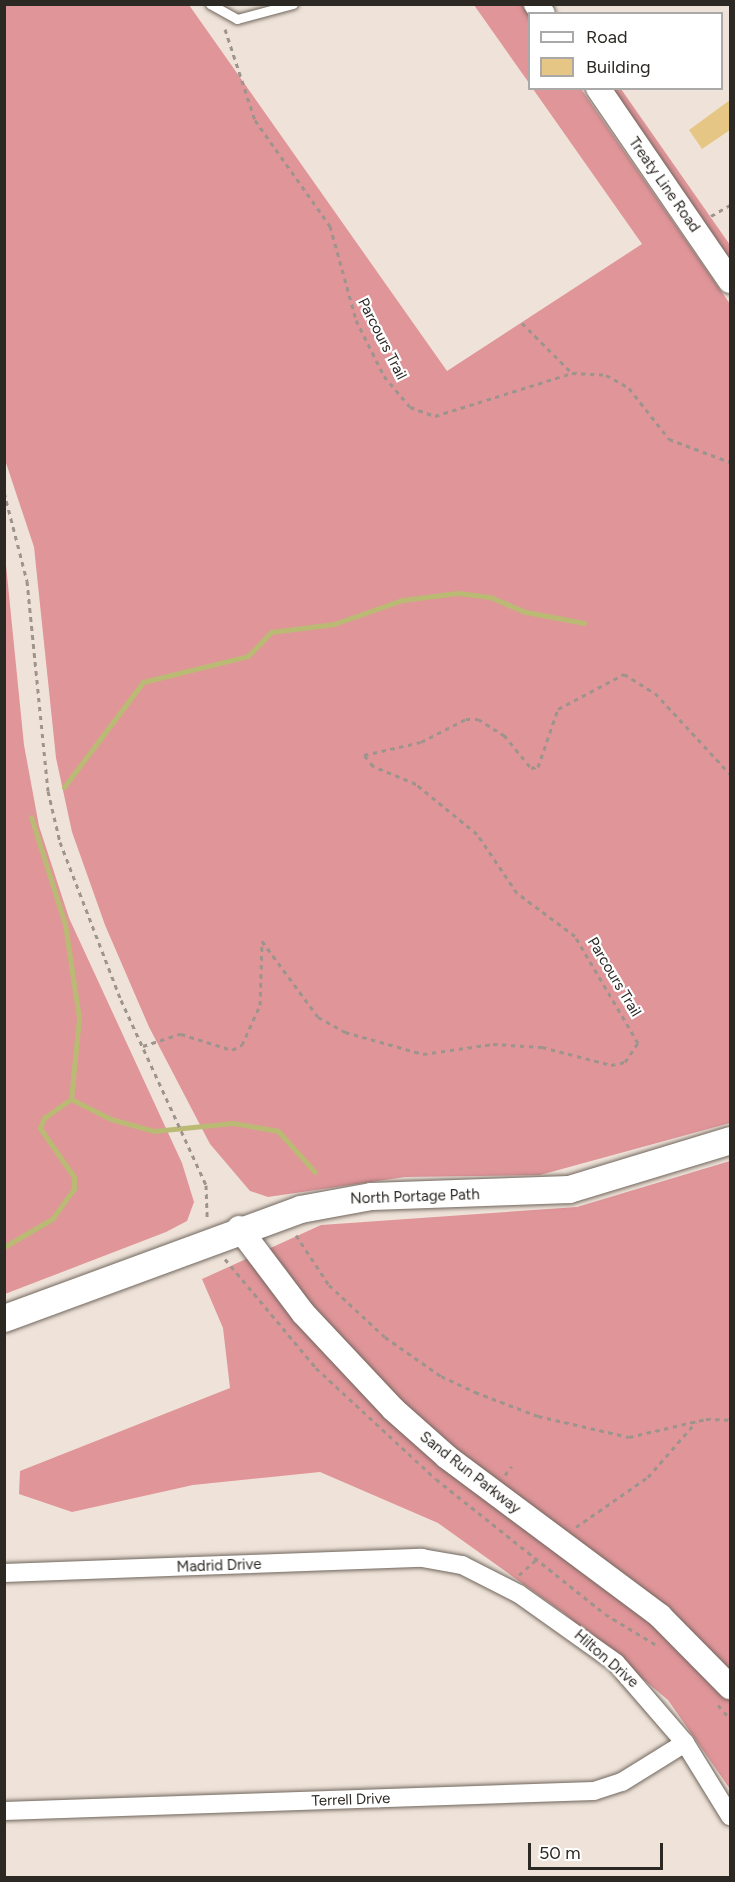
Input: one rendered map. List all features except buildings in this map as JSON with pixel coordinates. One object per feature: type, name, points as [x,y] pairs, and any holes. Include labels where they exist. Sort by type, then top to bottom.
[{"type":"main road","name":"North Portage Path","points":[[4,1318],[239,1228],[371,1196],[569,1189],[730,1140]]},
{"type":"street","name":"Treaty Line Road","points":[[598,90],[730,281]]},
{"type":"street","name":"Sand Run Parkway","points":[[239,1228],[303,1313],[393,1409],[447,1457],[665,1621],[730,1686]]},
{"type":"street","name":"Hilton Drive","points":[[433,1559],[462,1565],[508,1589],[616,1663],[685,1743],[730,1816]]},
{"type":"street","name":"Madrid Drive","points":[[4,1573],[433,1559]]},
{"type":"street","name":"Terrell Drive","points":[[4,1812],[594,1791],[622,1782],[685,1743]]},
{"type":"lane","points":[[210,4],[223,15],[237,19],[293,4]]},
{"type":"path","name":"Parcours Trail","points":[[223,15],[255,120],[330,226],[356,320],[399,396],[422,414],[435,416],[572,373],[622,381],[669,439],[730,462]]},
{"type":"path","points":[[522,323],[572,373]]},
{"type":"path","points":[[4,492],[25,569],[48,791],[60,842],[78,897],[206,1185]]},
{"type":"path","name":"Parcours Trail","points":[[143,1046],[182,1034],[232,1050],[242,1045],[260,1005],[262,941],[318,1017],[345,1032],[423,1054],[494,1044],[542,1047],[611,1065],[625,1062],[638,1043],[575,936],[517,893],[477,834],[416,784],[373,766],[364,755],[421,742],[466,719],[478,719],[504,735],[531,768],[538,767],[558,709],[624,674],[655,693],[730,774]]},
{"type":"path","points":[[295,1234],[329,1285],[385,1337],[441,1376],[538,1416],[607,1434],[629,1437],[697,1421],[730,1420]]},
{"type":"path","points":[[508,1589],[559,1541],[648,1477],[697,1421]]},
{"type":"shaded area","points":[[4,5],[189,5],[447,371],[642,244],[534,90],[582,90],[730,304],[730,1123],[540,1175],[405,1177],[268,1197],[250,1191],[210,1144],[149,1027],[105,925],[72,832],[56,758],[34,547],[5,460]]},
{"type":"shaded area","points":[[474,5],[522,5],[528,14],[528,82]]},
{"type":"shaded area","points":[[611,90],[622,90],[730,245],[730,263]]},
{"type":"shaded area","points":[[5,555],[24,745],[39,826],[69,918],[182,1163],[194,1202],[187,1221],[166,1232],[5,1294]]},
{"type":"shaded area","points":[[730,1161],[730,1789],[668,1700],[565,1614],[438,1523],[320,1472],[193,1485],[72,1512],[19,1494],[20,1471],[230,1388],[223,1328],[202,1279],[321,1225],[577,1207]]},
{"type":"waterway","points":[[64,787],[143,682],[248,656],[271,632],[334,624],[402,600],[458,593],[490,597],[526,612],[584,623]]},
{"type":"waterway","points":[[4,1247],[52,1219],[74,1189],[74,1177],[40,1128],[44,1118],[71,1099],[79,1018],[65,924],[31,817]]},
{"type":"waterway","points":[[71,1099],[111,1119],[154,1131],[233,1123],[278,1131],[315,1172]]}]
